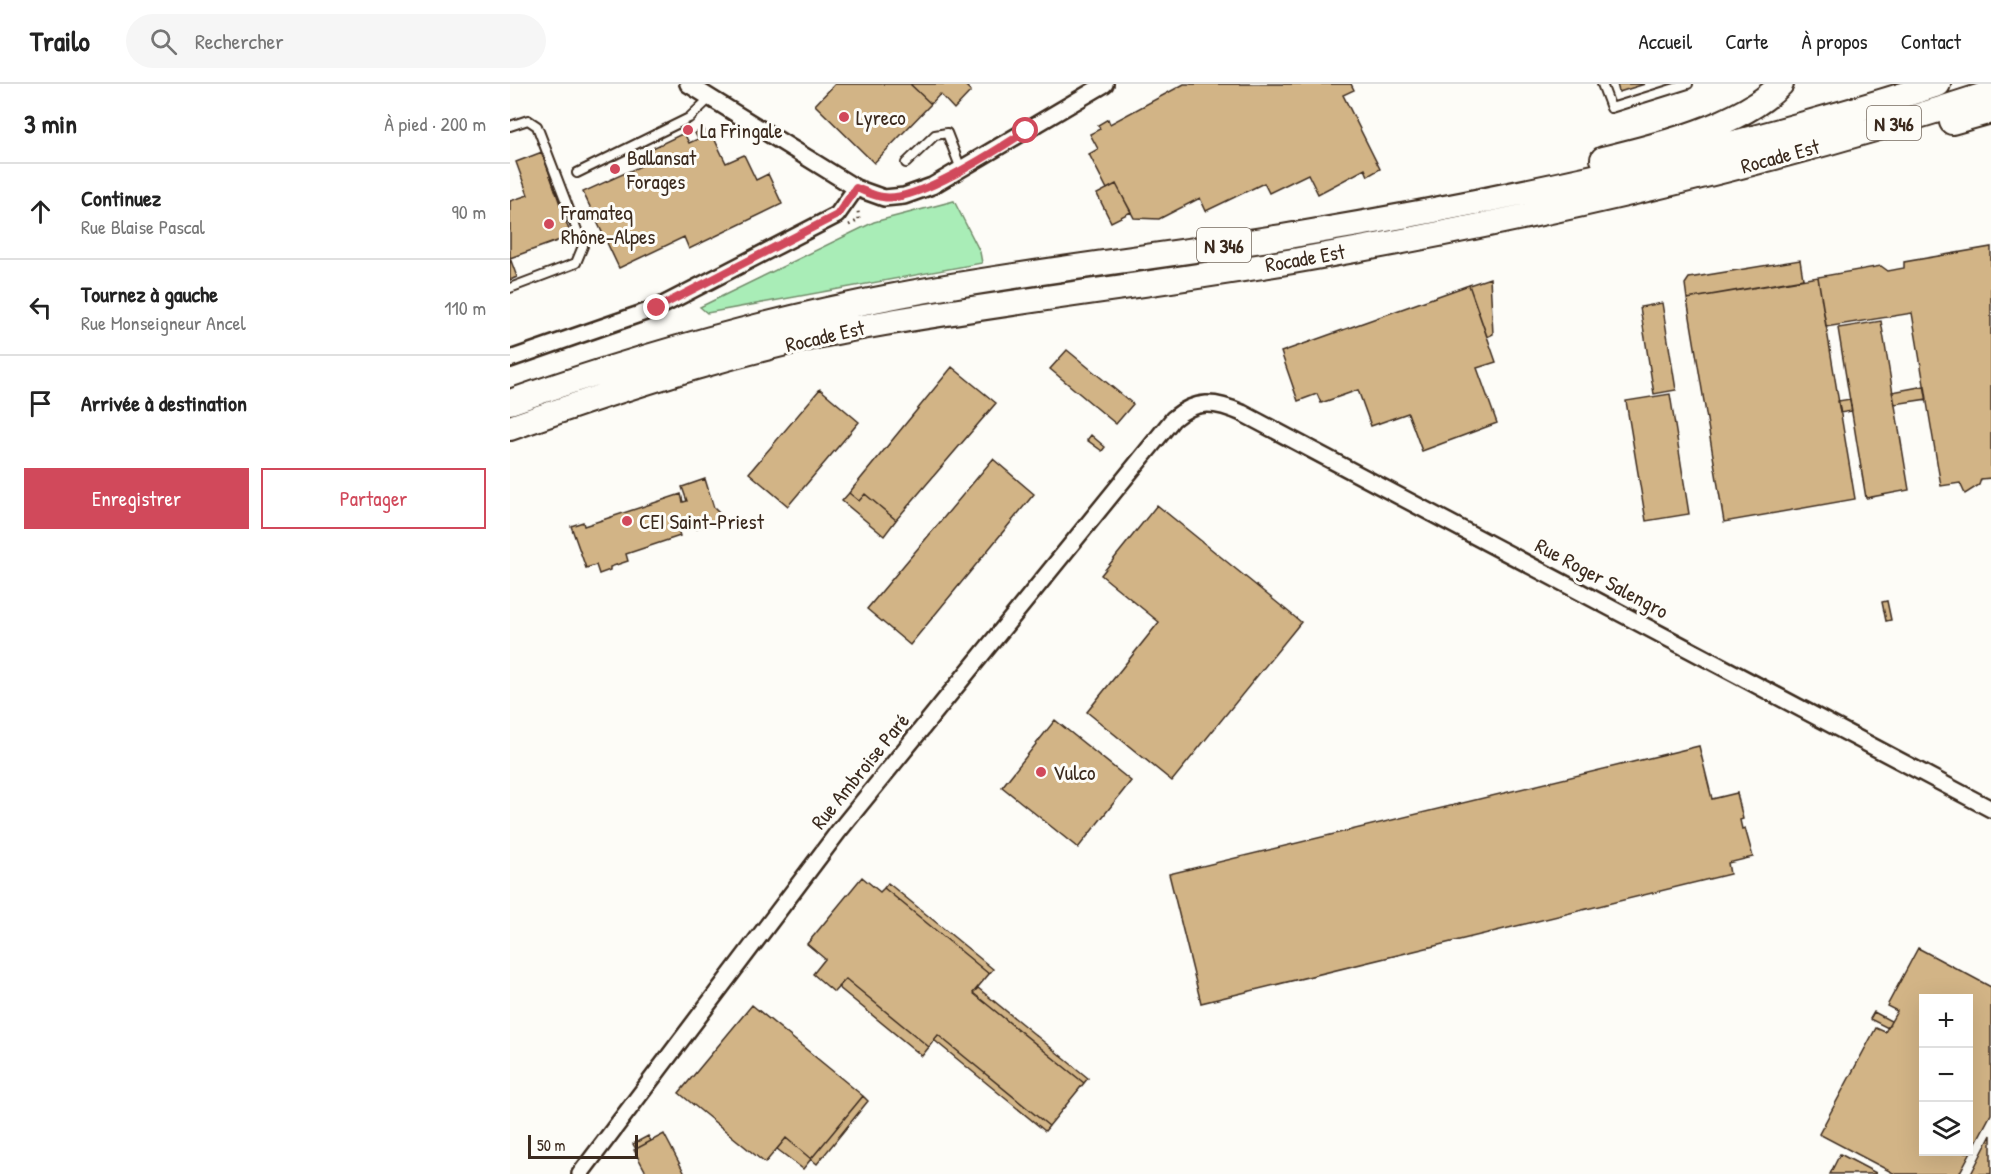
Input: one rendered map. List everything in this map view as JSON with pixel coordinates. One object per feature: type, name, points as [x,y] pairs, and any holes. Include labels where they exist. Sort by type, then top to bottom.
[{"type":"highway","points":[[1441,209],[1459,192],[1621,155],[1700,130],[1744,113],[1767,99],[1780,84]]},
{"type":"highway","name":"Rocade Est","points":[[510,402],[678,347],[791,317],[903,294],[1297,235],[1441,209],[1619,172],[1756,138],[1938,84]]},
{"type":"highway","name":"Rocade Est","points":[[510,428],[592,399],[753,352],[882,323],[1292,261],[1522,218],[1688,181],[1797,152],[1991,93]]},
{"type":"highway","points":[[1797,152],[1816,159],[1991,111]]},
{"type":"street","points":[[688,84],[856,188],[884,198],[904,196],[932,186],[1104,84]]},
{"type":"street","points":[[510,359],[657,308],[837,215],[856,188]]},
{"type":"street","name":"Rue Roger Salengro","points":[[1187,407],[1204,404],[1225,405],[1242,413],[1991,809]]},
{"type":"street","name":"Rue Ambroise Paré","points":[[580,1174],[838,832],[1173,419],[1187,407]]},
{"type":"lane","points":[[1602,84],[1611,108],[1688,84]]},
{"type":"lane","points":[[577,172],[689,118],[710,98]]},
{"type":"lane","points":[[510,126],[528,120],[537,126],[583,246],[576,263],[510,288]]},
{"type":"lane","points":[[906,163],[935,135],[947,133],[962,169]]},
{"type":"green space","points":[[954,201],[980,252],[982,263],[707,313],[700,307],[874,222]]},
{"type":"building","points":[[835,84],[910,84],[931,104],[874,163],[815,105]]},
{"type":"building","points":[[910,84],[964,84],[971,91],[954,109],[940,94],[931,104]]},
{"type":"building","points":[[1184,84],[1351,84],[1354,90],[1343,95],[1380,169],[1368,176],[1365,169],[1318,194],[1308,174],[1269,193],[1264,183],[1206,211],[1200,198],[1159,219],[1134,218],[1116,184],[1107,189],[1089,154],[1098,149],[1090,134],[1100,129],[1098,125],[1108,119],[1110,124]]},
{"type":"building","points":[[1617,84],[1645,84],[1619,92]]},
{"type":"building","points":[[704,129],[706,134],[711,132],[726,163],[744,155],[756,180],[768,174],[782,204],[689,249],[684,237],[619,268],[583,192],[641,166],[636,156],[684,133],[689,143],[698,139],[695,133]]},
{"type":"building","points":[[542,152],[571,236],[510,258],[510,201],[528,195],[516,162]]},
{"type":"building","points":[[1116,184],[1131,212],[1111,222],[1097,194]]},
{"type":"building","points":[[1991,247],[1991,478],[1981,479],[1979,485],[1965,494],[1960,483],[1941,486],[1912,313],[1826,327],[1818,277],[1881,266],[1888,271],[1904,268],[1904,262]]},
{"type":"building","points":[[510,258],[517,277],[510,280]]},
{"type":"building","points":[[1800,260],[1803,279],[1687,299],[1685,284],[1689,278]]},
{"type":"building","points":[[1818,277],[1855,499],[1724,522],[1687,299]]},
{"type":"building","points":[[1490,278],[1493,334],[1487,337],[1469,285]]},
{"type":"building","points":[[1469,285],[1496,362],[1477,368],[1497,423],[1422,451],[1408,413],[1371,426],[1358,390],[1321,403],[1317,394],[1298,401],[1281,352]]},
{"type":"building","points":[[1662,303],[1676,390],[1654,394],[1640,307]]},
{"type":"building","points":[[1881,321],[1909,490],[1866,498],[1838,328]]},
{"type":"building","points":[[1067,350],[1133,404],[1116,424],[1050,369]]},
{"type":"building","points":[[952,367],[996,403],[896,520],[865,494],[859,501],[849,493]]},
{"type":"building","points":[[1925,386],[1927,399],[1895,404],[1892,392]]},
{"type":"building","points":[[820,389],[859,422],[788,506],[749,473]]},
{"type":"building","points":[[1670,394],[1689,514],[1646,521],[1626,401]]},
{"type":"building","points":[[1850,399],[1852,411],[1840,413],[1838,401]]},
{"type":"building","points":[[1091,435],[1105,447],[1102,451],[1087,440]]},
{"type":"building","points":[[993,459],[1034,494],[910,645],[867,609]]},
{"type":"building","points":[[705,479],[714,508],[719,513],[716,522],[696,529],[693,518],[676,524],[680,536],[626,554],[628,561],[610,567],[610,570],[599,574],[596,565],[586,568],[571,526],[583,522],[584,526],[681,494],[683,502],[687,501],[682,487]]},
{"type":"building","points":[[849,493],[859,501],[865,494],[896,520],[884,536],[842,501]]},
{"type":"building","points":[[1157,505],[1301,622],[1172,781],[1087,712],[1159,622],[1101,575]]},
{"type":"building","points":[[1887,601],[1891,620],[1886,621],[1882,602]]},
{"type":"building","points":[[1055,720],[1131,781],[1078,848],[1002,787]]},
{"type":"building","points":[[1699,746],[1712,799],[1737,793],[1743,819],[1740,820],[1742,829],[1745,828],[1753,857],[1728,863],[1730,874],[1201,1003],[1169,874]]},
{"type":"building","points":[[862,877],[880,892],[884,888],[989,974],[973,993],[1084,1083],[1049,1126],[938,1035],[929,1047],[846,979],[834,992],[813,974],[825,959],[807,944]]},
{"type":"building","points":[[888,883],[993,969],[989,974],[884,888]]},
{"type":"building","points":[[1918,948],[1991,987],[1991,1114],[1973,1148],[1973,994],[1919,994],[1919,1156],[1969,1156],[1959,1174],[1895,1174],[1819,1134],[1876,1028],[1885,1032],[1897,1011],[1887,1006]]},
{"type":"building","points":[[846,979],[929,1047],[922,1056],[838,987]]},
{"type":"building","points":[[978,988],[1088,1078],[1084,1083],[973,993]]},
{"type":"building","points":[[752,1005],[863,1096],[811,1159],[786,1138],[765,1163],[679,1093]]},
{"type":"building","points":[[1874,1012],[1891,1021],[1888,1028],[1870,1019]]},
{"type":"building","points":[[938,1035],[1049,1126],[1045,1131],[934,1040]]},
{"type":"building","points":[[863,1096],[868,1101],[817,1164],[811,1159]]},
{"type":"building","points":[[664,1134],[685,1174],[647,1174],[634,1150]]},
{"type":"building","points":[[1991,1135],[1991,1174],[1971,1174]]},
{"type":"building","points":[[648,1136],[651,1141],[636,1149],[633,1144]]},
{"type":"building","points":[[786,1138],[811,1159],[803,1169],[777,1149]]},
{"type":"building","points":[[1840,1154],[1876,1173],[1876,1174],[1830,1174]]},
{"type":"place","name":"Lyreco","points":[[844,117]]},
{"type":"place","name":"La Fringale","points":[[688,130]]},
{"type":"place","name":"Ballansat Forages","points":[[615,169]]},
{"type":"place","name":"Framateq Rhône-Alpes","points":[[549,224]]},
{"type":"place","name":"CEI Saint-Priest","points":[[627,521]]},
{"type":"place","name":"Vulco","points":[[1041,772]]},
{"type":"route","points":[[657,308],[837,215],[856,188],[884,198],[904,196],[932,186],[1026,131]]}]
